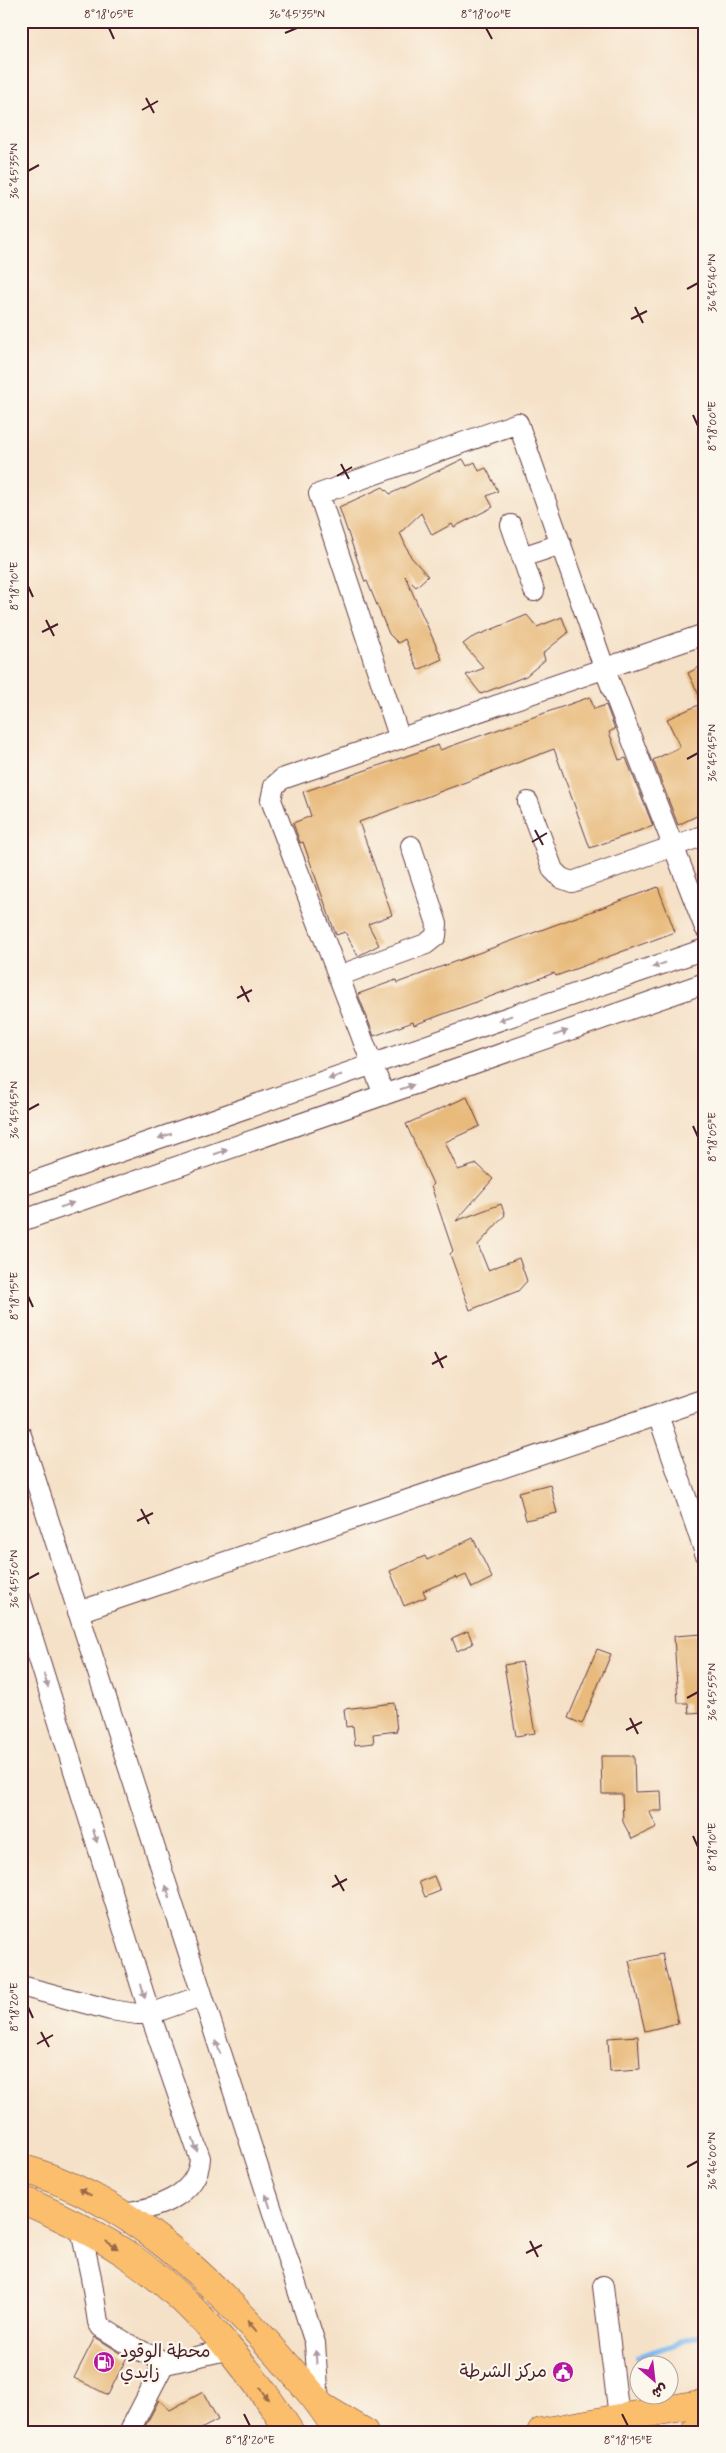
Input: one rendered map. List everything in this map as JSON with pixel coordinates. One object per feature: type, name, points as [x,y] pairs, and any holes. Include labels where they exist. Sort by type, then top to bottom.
[{"type":"highway","points":[[21,2168],[79,2189],[147,2231],[197,2270],[241,2314],[319,2405],[337,2432]]},
{"type":"highway","points":[[21,2199],[80,2226],[133,2258],[166,2285],[230,2349],[286,2427]]},
{"type":"highway","points":[[541,2432],[705,2403]]},
{"type":"highway","points":[[319,2405],[364,2432]]},
{"type":"highway","points":[[695,2432],[705,2430]]},
{"type":"street","points":[[400,739],[319,494],[518,423],[605,670],[705,928]]},
{"type":"street","points":[[511,526],[534,591]]},
{"type":"street","points":[[522,557],[561,544]]},
{"type":"street","points":[[384,1095],[271,800],[274,786],[282,779],[605,670],[705,634]]},
{"type":"street","points":[[528,802],[553,870],[566,881],[572,882],[705,835]]},
{"type":"street","points":[[338,976],[426,944],[436,936],[438,924],[411,846]]},
{"type":"street","points":[[21,1186],[705,949]]},
{"type":"street","points":[[21,1221],[705,984]]},
{"type":"street","points":[[78,1612],[705,1399]]},
{"type":"street","points":[[658,1415],[705,1553]]},
{"type":"street","points":[[21,1435],[314,2343],[319,2405]]},
{"type":"street","points":[[21,1601],[29,1651],[200,2158],[199,2169],[194,2181],[173,2198],[148,2209],[120,2213]]},
{"type":"street","points":[[21,1986],[118,2011],[150,2014],[201,1996]]},
{"type":"street","points":[[80,2226],[92,2277],[98,2322],[101,2328],[133,2347],[165,2362],[180,2361],[230,2349]]},
{"type":"street","points":[[603,2286],[618,2417]]},
{"type":"street","points":[[129,2432],[165,2362]]},
{"type":"building","points":[[463,459],[467,466],[475,462],[479,471],[486,468],[498,491],[487,496],[493,507],[454,527],[452,524],[432,535],[421,513],[400,533],[411,557],[428,576],[416,587],[405,576],[442,659],[418,670],[405,639],[398,643],[389,634],[367,581],[365,582],[339,507],[383,487],[390,494]]},
{"type":"building","points":[[527,615],[537,627],[562,617],[568,633],[543,653],[545,660],[526,676],[481,694],[466,675],[484,668],[463,644],[471,638]]},
{"type":"building","points":[[705,664],[705,812],[678,825],[653,760],[680,747],[667,719],[703,703],[688,673]]},
{"type":"building","points":[[590,697],[594,709],[606,705],[615,729],[609,732],[619,760],[626,758],[653,826],[590,848],[554,749],[359,822],[392,915],[368,924],[379,945],[358,956],[345,932],[336,935],[303,842],[300,843],[293,823],[311,816],[303,792],[438,745],[440,750]]},
{"type":"building","points":[[658,887],[675,932],[556,976],[554,973],[414,1025],[413,1022],[374,1036],[358,994],[396,980],[397,983]]},
{"type":"building","points":[[467,1097],[480,1126],[445,1142],[458,1170],[477,1164],[493,1179],[456,1221],[501,1204],[505,1215],[478,1245],[488,1270],[519,1258],[527,1281],[518,1291],[470,1310],[450,1254],[453,1251],[431,1186],[433,1184],[406,1124]]},
{"type":"building","points":[[550,1484],[557,1513],[526,1520],[519,1492]]},
{"type":"building","points":[[473,1538],[492,1578],[472,1588],[466,1575],[457,1579],[456,1577],[423,1591],[426,1597],[404,1606],[390,1571],[425,1556],[427,1560]]},
{"type":"building","points":[[468,1631],[473,1644],[457,1651],[452,1638]]},
{"type":"building","points":[[703,1634],[705,1712],[689,1713],[688,1703],[678,1703],[674,1636]]},
{"type":"building","points":[[597,1649],[611,1654],[582,1724],[568,1718]]},
{"type":"building","points":[[522,1662],[535,1733],[516,1736],[504,1665]]},
{"type":"building","points":[[394,1703],[397,1731],[373,1734],[374,1743],[355,1745],[353,1726],[346,1727],[344,1709]]},
{"type":"building","points":[[601,1756],[634,1756],[635,1792],[661,1791],[662,1811],[649,1811],[657,1827],[632,1839],[623,1822],[622,1794],[602,1794]]},
{"type":"building","points":[[434,1876],[440,1891],[425,1897],[419,1882]]},
{"type":"building","points":[[662,1954],[678,2023],[645,2031],[629,1961]]},
{"type":"building","points":[[638,2036],[640,2069],[610,2071],[608,2038]]},
{"type":"building","name":"محطة الوقود زايدي","points":[[95,2337],[127,2357],[108,2395],[74,2378]]},
{"type":"building","points":[[203,2392],[218,2420],[195,2432],[142,2432],[159,2400],[170,2410]]},
{"type":"waterway","points":[[640,2356],[705,2334]]},
{"type":"place","name":"محطة الوقود زايدي","points":[[104,2362]]},
{"type":"place","name":"مركز الشرطة","points":[[563,2372]]}]
